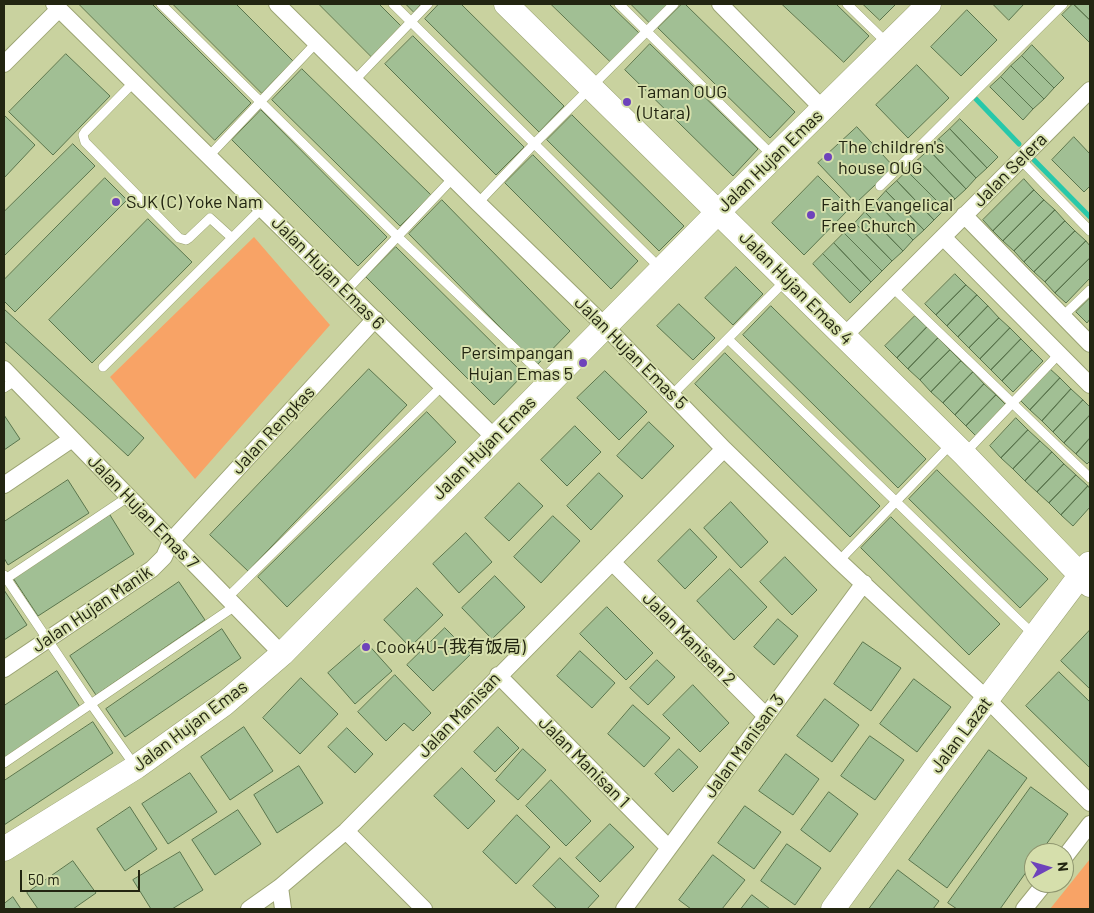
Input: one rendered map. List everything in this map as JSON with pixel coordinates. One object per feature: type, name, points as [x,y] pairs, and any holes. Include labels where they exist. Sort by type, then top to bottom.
[{"type":"street","name":"Jalan Hujan Emas 5","points":[[277,4],[452,178],[605,326],[724,449],[839,561],[987,699],[1090,803]]},
{"type":"street","name":"Jalan Hujan Emas 4","points":[[506,4],[1087,574]]},
{"type":"street","points":[[720,4],[823,109]]},
{"type":"street","name":"Jalan Hujan Emas","points":[[4,849],[136,767],[224,704],[282,654],[719,211],[930,4]]},
{"type":"street","points":[[4,64],[59,5]]},
{"type":"street","name":"Jalan Hujan Emas 6","points":[[59,5],[134,82],[495,438]]},
{"type":"street","name":"Jalan Selera","points":[[844,336],[1090,90]]},
{"type":"street","points":[[964,215],[1090,344]]},
{"type":"street","points":[[943,237],[1090,385]]},
{"type":"street","name":"Jalan Rengkas","points":[[172,541],[375,319]]},
{"type":"street","name":"Jalan Hujan Emas 7","points":[[8,379],[72,439],[282,654]]},
{"type":"street","points":[[4,485],[72,439]]},
{"type":"street","name":"Jalan Manisan","points":[[249,909],[280,887],[346,831],[498,675],[724,449]]},
{"type":"street","name":"Jalan Hujan Manik","points":[[4,669],[152,569],[164,557],[172,541]]},
{"type":"street","name":"Jalan Manisan 2","points":[[612,562],[766,716]]},
{"type":"street","name":"Jalan Lazat","points":[[833,909],[987,699],[1035,636],[1087,574]]},
{"type":"street","name":"Jalan Manisan 3","points":[[624,909],[864,583]]},
{"type":"street","name":"Jalan Manisan 1","points":[[498,675],[669,848]]},
{"type":"street","points":[[1074,845],[1090,824]]},
{"type":"street","points":[[346,831],[424,909]]},
{"type":"street","points":[[280,887],[283,909]]},
{"type":"street","points":[[1024,909],[1037,893]]},
{"type":"lane","points":[[161,4],[398,237],[550,382]]},
{"type":"lane","points":[[393,4],[661,270]]},
{"type":"lane","points":[[355,80],[428,4]]},
{"type":"lane","points":[[620,4],[774,157]]},
{"type":"lane","points":[[478,203],[534,144],[674,4]]},
{"type":"lane","points":[[847,4],[889,44]]},
{"type":"lane","points":[[880,186],[1063,4]]},
{"type":"lane","points":[[209,156],[317,42]]},
{"type":"lane","points":[[134,82],[85,132],[83,135],[85,142],[179,238],[186,240],[210,218],[232,238]]},
{"type":"lane","points":[[1020,159],[1090,231]]},
{"type":"lane","points":[[346,291],[452,178]]},
{"type":"lane","points":[[103,367],[262,208]]},
{"type":"lane","points":[[672,395],[787,279]]},
{"type":"lane","points":[[892,287],[1090,478]]},
{"type":"lane","points":[[1063,316],[1090,290]]},
{"type":"lane","points":[[728,339],[1035,636]]},
{"type":"lane","points":[[839,561],[896,501],[1013,404],[1059,354]]},
{"type":"lane","points":[[4,763],[91,704],[231,602],[442,386]]},
{"type":"lane","points":[[128,496],[5,578],[136,767]]},
{"type":"shaded area","points":[[254,237],[330,325],[195,479],[110,377]]},
{"type":"shaded area","points":[[1090,859],[1090,909],[1050,909],[1063,893],[1074,893],[1074,879]]},
{"type":"building","points":[[79,4],[152,4],[251,103],[215,140]]},
{"type":"building","points":[[173,4],[236,4],[293,61],[262,93]]},
{"type":"building","points":[[319,4],[379,4],[403,28],[374,59]]},
{"type":"building","points":[[406,4],[421,4],[414,12]]},
{"type":"building","points":[[439,4],[461,4],[564,106],[539,132],[425,19]]},
{"type":"building","points":[[551,4],[609,4],[640,34],[612,63]]},
{"type":"building","points":[[631,4],[669,4],[650,23]]},
{"type":"building","points":[[682,4],[685,4],[795,112],[770,138],[658,28]]},
{"type":"building","points":[[782,4],[836,4],[869,36],[844,62]]},
{"type":"building","points":[[863,4],[896,4],[880,20]]},
{"type":"building","points":[[993,4],[1024,4],[1009,20]]},
{"type":"building","points":[[1073,4],[1090,20],[1090,43],[1062,15]]},
{"type":"building","points":[[1074,4],[1090,4],[1090,20]]},
{"type":"building","points":[[967,10],[997,40],[961,76],[931,47]]},
{"type":"building","points":[[413,36],[524,147],[496,175],[385,64]]},
{"type":"building","points":[[650,44],[758,149],[733,176],[625,70]]},
{"type":"building","points":[[1032,45],[1064,78],[1054,88],[1022,56]]},
{"type":"building","points":[[66,54],[110,96],[53,155],[9,112]]},
{"type":"building","points":[[1022,56],[1054,88],[1044,99],[1011,66]]},
{"type":"building","points":[[917,65],[949,98],[908,138],[876,105]]},
{"type":"building","points":[[1011,66],[1044,99],[1033,109],[1001,77]]},
{"type":"building","points":[[302,69],[431,195],[400,226],[272,100]]},
{"type":"building","points":[[1001,77],[1033,109],[1023,120],[990,87]]},
{"type":"building","points":[[261,110],[387,237],[358,266],[232,140]]},
{"type":"building","points":[[4,115],[35,145],[4,178]]},
{"type":"building","points":[[572,115],[684,226],[659,251],[547,140]]},
{"type":"building","points":[[960,119],[998,157],[987,168],[950,129]]},
{"type":"building","points":[[857,127],[894,167],[856,203],[818,163]]},
{"type":"building","points":[[950,129],[987,168],[976,178],[939,139]]},
{"type":"building","points":[[1074,137],[1090,154],[1090,186],[1084,192],[1052,160]]},
{"type":"building","points":[[939,139],[976,178],[966,189],[929,150]]},
{"type":"building","points":[[73,144],[95,166],[4,256],[4,212]]},
{"type":"building","points":[[929,150],[966,189],[955,199],[918,160]]},
{"type":"building","points":[[533,155],[638,261],[611,289],[505,183]]},
{"type":"building","points":[[918,160],[955,199],[945,209],[907,171]]},
{"type":"building","points":[[907,171],[945,209],[934,220],[897,181]]},
{"type":"building","name":"Faith Evangelical Free Church","points":[[818,176],[850,208],[804,255],[772,223]]},
{"type":"building","points":[[105,178],[127,200],[15,312],[4,301],[4,280]]},
{"type":"building","points":[[1024,179],[1034,190],[993,231],[983,220]]},
{"type":"building","points":[[897,181],[934,220],[924,230],[886,191]]},
{"type":"building","points":[[1034,190],[1044,200],[1003,241],[993,231]]},
{"type":"building","points":[[886,191],[924,230],[913,240],[876,202]]},
{"type":"building","points":[[442,200],[570,331],[537,365],[409,234]]},
{"type":"building","points":[[1044,200],[1055,210],[1014,251],[1003,241]]},
{"type":"building","points":[[876,202],[913,240],[903,251],[865,212]]},
{"type":"building","points":[[1055,210],[1065,221],[1024,262],[1014,251]]},
{"type":"building","points":[[865,212],[903,251],[892,261],[855,223]]},
{"type":"building","points":[[148,219],[192,262],[92,363],[49,320]]},
{"type":"building","points":[[1065,221],[1075,231],[1034,272],[1024,262]]},
{"type":"building","points":[[855,223],[892,261],[882,271],[844,233]]},
{"type":"building","points":[[1075,231],[1086,241],[1045,282],[1034,272]]},
{"type":"building","points":[[844,233],[882,271],[871,282],[834,243]]},
{"type":"building","points":[[1086,241],[1090,246],[1090,258],[1055,293],[1045,282]]},
{"type":"building","points":[[834,243],[871,282],[861,292],[823,254]]},
{"type":"building","points":[[396,247],[524,374],[494,405],[366,277]]},
{"type":"building","points":[[823,254],[861,292],[850,303],[813,264]]},
{"type":"building","points":[[1090,258],[1090,278],[1066,303],[1055,293]]},
{"type":"building","points":[[736,267],[763,294],[733,325],[705,298]]},
{"type":"building","points":[[955,274],[966,285],[936,315],[925,304]]},
{"type":"building","points":[[966,285],[977,295],[947,326],[936,315]]},
{"type":"building","points":[[977,295],[988,306],[958,337],[947,326]]},
{"type":"building","points":[[1090,298],[1090,319],[1087,323],[1076,312]]},
{"type":"building","points":[[679,304],[715,338],[693,360],[657,326]]},
{"type":"building","points":[[771,306],[926,459],[898,488],[743,335]]},
{"type":"building","points":[[988,306],[999,318],[969,348],[958,337]]},
{"type":"building","points":[[4,309],[144,438],[128,456],[4,341]]},
{"type":"building","points":[[915,316],[927,327],[897,358],[885,346]]},
{"type":"building","points":[[999,318],[1010,328],[980,359],[969,348]]},
{"type":"building","points":[[927,327],[938,338],[908,369],[897,358]]},
{"type":"building","points":[[1010,328],[1021,339],[991,370],[980,359]]},
{"type":"building","points":[[938,338],[950,350],[920,380],[908,369]]},
{"type":"building","points":[[1021,339],[1032,350],[1002,381],[991,370]]},
{"type":"building","points":[[950,350],[961,361],[931,392],[920,380]]},
{"type":"building","points":[[1032,350],[1043,361],[1013,392],[1002,381]]},
{"type":"building","points":[[725,353],[880,506],[850,537],[695,384]]},
{"type":"building","points":[[961,361],[973,372],[943,403],[931,392]]},
{"type":"building","points":[[1049,368],[1060,378],[1030,410],[1019,399]]},
{"type":"building","points":[[369,369],[407,405],[248,571],[210,535]]},
{"type":"building","points":[[605,371],[647,412],[619,440],[577,398]]},
{"type":"building","points":[[973,372],[984,384],[955,415],[943,403]]},
{"type":"building","points":[[1060,378],[1071,389],[1042,421],[1030,410]]},
{"type":"building","points":[[984,384],[996,395],[966,426],[955,415]]},
{"type":"building","points":[[1071,389],[1083,400],[1053,432],[1042,421]]},
{"type":"building","points":[[996,395],[1007,406],[977,437],[966,426]]},
{"type":"building","points":[[1083,400],[1090,407],[1090,415],[1064,443],[1053,432]]},
{"type":"building","points":[[427,412],[456,442],[287,607],[258,577]]},
{"type":"building","points":[[4,415],[20,439],[4,450]]},
{"type":"building","points":[[1090,415],[1090,438],[1076,454],[1064,443]]},
{"type":"building","points":[[1016,418],[1028,430],[1001,458],[990,446]]},
{"type":"building","points":[[649,422],[674,446],[642,479],[617,456]]},
{"type":"building","points":[[575,426],[601,452],[567,486],[541,460]]},
{"type":"building","points":[[1028,430],[1040,441],[1013,469],[1001,458]]},
{"type":"building","points":[[1090,438],[1090,461],[1087,464],[1076,454]]},
{"type":"building","points":[[1040,441],[1052,452],[1025,481],[1013,469]]},
{"type":"building","points":[[1052,452],[1064,464],[1037,492],[1025,481]]},
{"type":"building","points":[[1064,464],[1076,475],[1049,503],[1037,492]]},
{"type":"building","points":[[937,470],[1048,579],[1020,608],[909,499]]},
{"type":"building","points":[[599,473],[623,496],[591,530],[567,506]]},
{"type":"building","points":[[1076,475],[1088,486],[1061,515],[1049,503]]},
{"type":"building","points":[[68,480],[89,513],[8,565],[4,558],[4,522]]},
{"type":"building","points":[[519,483],[543,506],[509,541],[485,518]]},
{"type":"building","points":[[1088,486],[1090,489],[1090,507],[1073,526],[1061,515]]},
{"type":"building","points":[[731,502],[768,542],[741,568],[704,528]]},
{"type":"building","points":[[110,515],[134,554],[38,616],[13,578]]},
{"type":"building","points":[[553,516],[580,541],[541,583],[514,557]]},
{"type":"building","points":[[891,517],[1000,624],[969,655],[861,548]]},
{"type":"building","points":[[690,529],[717,557],[685,589],[658,561]]},
{"type":"building","points":[[466,533],[492,562],[459,593],[433,564]]},
{"type":"building","points":[[785,557],[817,590],[792,615],[760,582]]},
{"type":"building","points":[[730,569],[767,607],[734,640],[697,601]]},
{"type":"building","points":[[495,576],[525,607],[492,639],[462,608]]},
{"type":"building","points":[[179,582],[205,620],[96,695],[70,656]]},
{"type":"building","points":[[417,588],[443,615],[410,647],[384,620]]},
{"type":"building","points":[[4,590],[27,625],[4,640]]},
{"type":"building","points":[[607,607],[653,653],[626,680],[580,634]]},
{"type":"building","points":[[778,619],[798,636],[774,665],[754,647]]},
{"type":"building","points":[[445,628],[471,654],[433,691],[407,665]]},
{"type":"building","points":[[222,629],[241,658],[125,737],[106,709]]},
{"type":"building","points":[[1090,630],[1090,689],[1061,661]]},
{"type":"building","points":[[365,641],[392,671],[355,704],[328,673]]},
{"type":"building","points":[[863,642],[901,668],[871,711],[834,684]]},
{"type":"building","points":[[580,651],[615,683],[592,708],[557,676]]},
{"type":"building","points":[[657,660],[675,677],[648,705],[630,688]]},
{"type":"building","points":[[57,671],[80,707],[4,758],[4,706]]},
{"type":"building","points":[[1059,672],[1090,702],[1090,768],[1026,706]]},
{"type":"building","points":[[395,675],[431,713],[413,731],[404,723],[386,741],[358,712]]},
{"type":"building","points":[[301,678],[338,714],[300,754],[263,718]]},
{"type":"building","points":[[914,679],[951,707],[917,752],[880,724]]},
{"type":"building","points":[[693,685],[729,723],[700,752],[663,715]]},
{"type":"building","points":[[825,699],[859,725],[832,762],[797,736]]},
{"type":"building","points":[[633,705],[670,738],[644,767],[608,734]]},
{"type":"building","points":[[93,722],[113,753],[4,825],[4,781]]},
{"type":"building","points":[[244,727],[273,771],[230,800],[201,757]]},
{"type":"building","points":[[498,727],[519,748],[495,772],[474,752]]},
{"type":"building","points":[[347,728],[373,754],[355,773],[328,747]]},
{"type":"building","points":[[870,736],[904,760],[875,800],[841,776]]},
{"type":"building","points":[[523,749],[546,770],[518,800],[496,780]]},
{"type":"building","points":[[679,749],[698,767],[673,792],[655,774]]},
{"type":"building","points":[[989,750],[1027,778],[947,888],[909,860]]},
{"type":"building","points":[[786,754],[819,779],[793,815],[759,791]]},
{"type":"building","points":[[299,766],[323,803],[277,833],[254,795]]},
{"type":"building","points":[[462,768],[495,801],[468,829],[434,796]]},
{"type":"building","points":[[190,773],[217,812],[168,844],[142,804]]},
{"type":"building","points":[[551,780],[591,821],[566,846],[526,806]]},
{"type":"building","points":[[1031,787],[1068,814],[1047,843],[1024,843],[1024,875],[1000,909],[957,909],[948,903]]},
{"type":"building","points":[[829,792],[858,814],[830,852],[801,830]]},
{"type":"building","points":[[745,806],[781,832],[754,869],[718,843]]},
{"type":"building","points":[[130,807],[157,849],[125,871],[97,829]]},
{"type":"building","points":[[238,810],[261,844],[215,875],[192,840]]},
{"type":"building","points":[[517,815],[550,847],[516,884],[483,852]]},
{"type":"building","points":[[610,824],[634,847],[600,882],[576,858]]},
{"type":"building","points":[[787,844],[821,868],[795,905],[761,881]]},
{"type":"building","points":[[180,852],[203,890],[172,909],[151,909],[133,880]]},
{"type":"building","points":[[713,855],[745,880],[722,909],[691,909],[679,900]]},
{"type":"building","points":[[560,858],[599,896],[587,909],[557,909],[533,886]]},
{"type":"building","points":[[73,861],[96,893],[73,909],[38,909],[27,893]]},
{"type":"building","points":[[898,870],[939,901],[933,909],[869,909]]},
{"type":"building","points":[[752,895],[770,909],[741,909]]},
{"type":"building","points":[[13,897],[21,909],[4,909],[4,904]]},
{"type":"waterway","points":[[974,97],[1019,144]]},
{"type":"waterway","points":[[1034,160],[1090,217]]},
{"type":"place","name":"Taman OUG (Utara)","points":[[627,102]]},
{"type":"place","name":"The children's house OUG","points":[[828,157]]},
{"type":"place","name":"SJK (C) Yoke Nam","points":[[116,202]]},
{"type":"place","name":"Faith Evangelical Free Church","points":[[811,215]]},
{"type":"place","name":"Persimpangan Hujan Emas 5","points":[[583,363]]},
{"type":"place","name":"Cook4U-(我有饭局)","points":[[366,647]]}]
